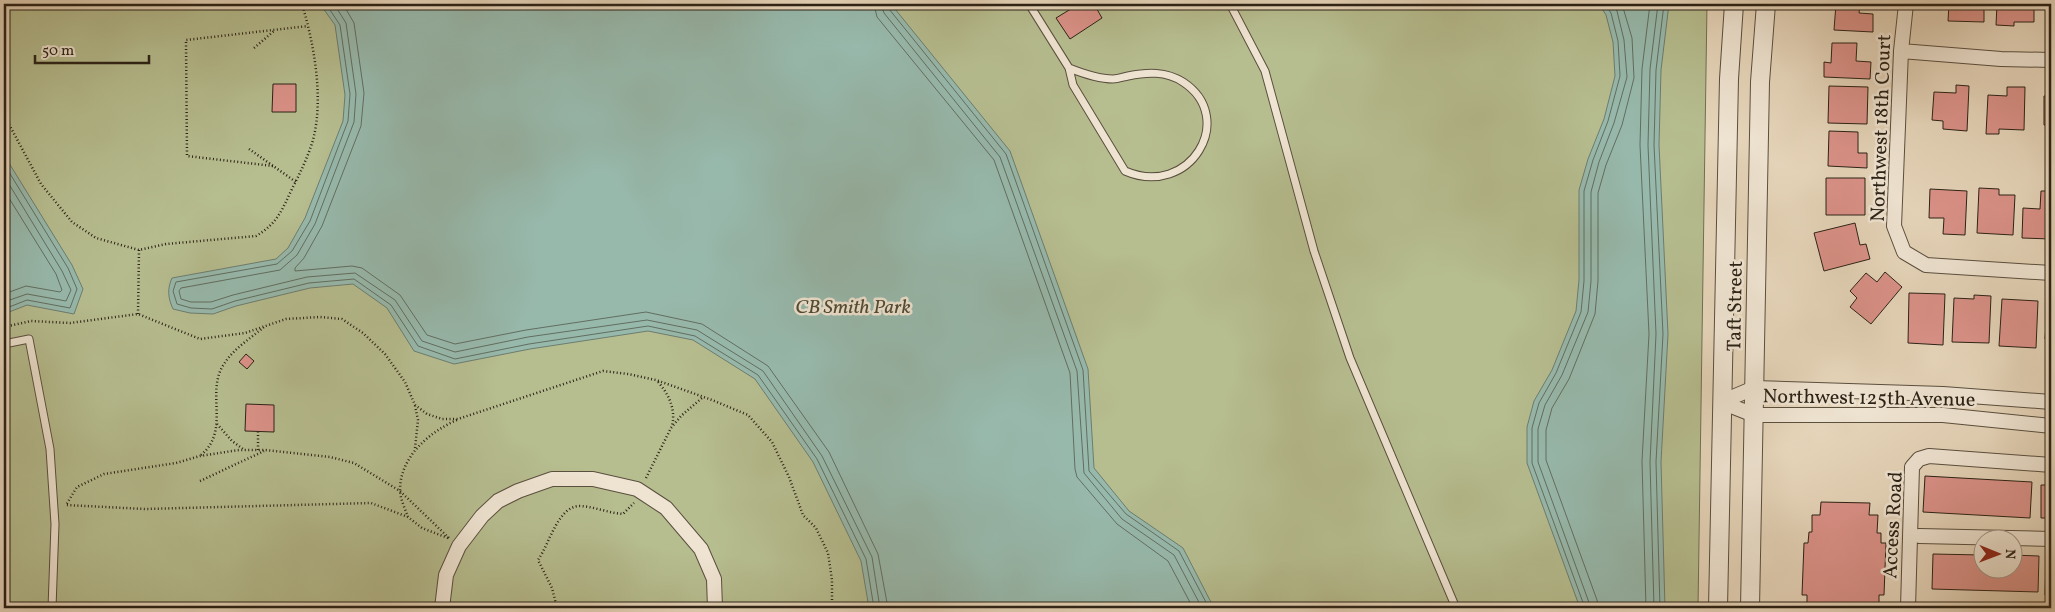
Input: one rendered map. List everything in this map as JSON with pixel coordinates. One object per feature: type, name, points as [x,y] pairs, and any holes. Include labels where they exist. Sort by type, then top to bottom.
[{"type":"street","name":"Taft Street","points":[[1718,608],[1729,79],[1734,4]]},
{"type":"street","name":"Taft Street","points":[[1750,608],[1760,82],[1766,4]]},
{"type":"street","name":"Northwest 18th Court","points":[[1906,4],[1901,51],[1894,226],[1904,252],[1926,265],[2051,273]]},
{"type":"street","points":[[1901,51],[2002,59],[2051,60]]},
{"type":"street","name":"Northwest 125th Avenue","points":[[1721,402],[1754,388],[1943,394],[2051,402]]},
{"type":"street","name":"Northwest 125th Avenue","points":[[1721,402],[1754,415],[1943,416],[2051,426]]},
{"type":"street","name":"Access Road","points":[[1908,608],[1914,536],[1912,467],[1919,459],[1929,456],[2051,465]]},
{"type":"street","points":[[442,608],[446,575],[454,542],[498,501],[518,491],[552,479],[593,479],[637,490],[666,508],[701,550],[714,579],[715,608]]},
{"type":"street","points":[[1914,536],[2051,539]]},
{"type":"lane","points":[[1029,4],[1070,68],[1074,86],[1124,171],[1137,176],[1152,178],[1174,173],[1188,164],[1200,151],[1206,121],[1204,107],[1196,93],[1182,82],[1165,74],[1148,73],[1116,79],[1094,77],[1070,68]]},
{"type":"lane","points":[[1230,4],[1236,11],[1264,71],[1314,251],[1350,358],[1456,608]]},
{"type":"lane","points":[[4,344],[29,339],[50,449],[55,524],[52,608]]},
{"type":"path","points":[[4,115],[41,184],[72,222],[96,238],[139,250],[166,244],[256,236],[268,229],[279,216],[296,182],[308,154],[318,111],[314,55],[302,4]]},
{"type":"path","points":[[273,166],[188,156],[186,40],[308,26]]},
{"type":"path","points":[[254,48],[276,30]]},
{"type":"path","points":[[250,149],[296,182]]},
{"type":"path","points":[[138,314],[139,250]]},
{"type":"path","points":[[4,327],[32,321],[70,323],[138,314],[200,339],[245,333],[286,319],[320,317],[342,320],[364,333],[385,354],[405,382],[415,405],[418,420],[415,449]]},
{"type":"path","points":[[200,456],[209,448],[217,424],[218,383],[223,364],[266,326]]},
{"type":"path","points":[[408,517],[400,491],[404,470],[415,449],[439,428],[458,419],[603,371],[656,380],[748,415],[772,442],[789,477],[803,515],[816,528],[828,553],[832,580],[832,608]]},
{"type":"path","points":[[644,484],[674,418],[666,391],[656,380]]},
{"type":"path","points":[[671,428],[681,416],[704,397]]},
{"type":"path","points":[[415,405],[427,414],[442,419],[458,419]]},
{"type":"path","points":[[217,424],[232,441],[244,450]]},
{"type":"path","points":[[258,431],[258,450]]},
{"type":"path","points":[[244,450],[265,450],[330,457],[354,463],[400,491],[454,542],[422,528],[408,517],[371,503],[145,509],[66,505],[77,487],[87,480],[104,474],[176,463],[200,456],[244,450]]},
{"type":"path","points":[[200,481],[265,450]]},
{"type":"path","points":[[557,608],[552,588],[538,560],[546,549],[560,516],[568,508],[580,506],[623,514],[635,501]]},
{"type":"green space","name":"CB Smith Park","points":[[4,4],[1707,4],[1698,608],[4,608]]},
{"type":"water","points":[[320,4],[891,4],[1010,151],[1088,369],[1094,468],[1129,511],[1183,548],[1214,608],[869,608],[861,561],[813,462],[755,379],[693,340],[648,331],[530,349],[454,364],[414,351],[387,308],[353,284],[310,288],[236,306],[213,314],[190,313],[173,309],[169,294],[172,278],[276,259],[288,248],[305,218],[343,121],[345,95],[335,25]]},
{"type":"water","points":[[1599,4],[1669,4],[1661,70],[1659,145],[1668,334],[1661,462],[1665,608],[1580,608],[1527,463],[1527,427],[1534,401],[1552,370],[1576,311],[1579,280],[1579,190],[1588,159],[1604,119],[1615,76],[1613,42],[1606,15]]},
{"type":"water","points":[[4,155],[72,265],[83,289],[74,314],[27,305],[4,314]]},
{"type":"building","points":[[1079,4],[1094,4],[1102,18],[1070,39],[1056,18]]},
{"type":"building","points":[[1836,4],[1860,4],[1859,13],[1873,14],[1873,32],[1834,30]]},
{"type":"building","points":[[1949,4],[1984,4],[1984,22],[1948,21]]},
{"type":"building","points":[[1997,4],[2034,4],[2034,22],[2014,22],[2014,26],[1996,25]]},
{"type":"building","points":[[1832,43],[1857,43],[1856,61],[1871,62],[1870,79],[1824,77],[1824,62],[1831,63]]},
{"type":"building","points":[[273,84],[296,84],[296,112],[272,112]]},
{"type":"building","points":[[1956,85],[1969,86],[1967,131],[1943,129],[1943,121],[1932,120],[1934,92],[1956,93]]},
{"type":"building","points":[[1829,86],[1868,87],[1867,124],[1828,123]]},
{"type":"building","points":[[2007,87],[2025,87],[2024,130],[1999,129],[1999,134],[1986,134],[1988,95],[2007,96]]},
{"type":"building","points":[[2044,96],[2051,96],[2051,125],[2044,125]]},
{"type":"building","points":[[1829,131],[1858,132],[1858,153],[1867,153],[1867,168],[1828,166]]},
{"type":"building","points":[[1826,178],[1865,178],[1865,215],[1826,215]]},
{"type":"building","points":[[1979,188],[1999,189],[1999,195],[2015,195],[2013,235],[1977,233]]},
{"type":"building","points":[[1930,189],[1967,191],[1965,235],[1943,234],[1944,218],[1929,218]]},
{"type":"building","points":[[2041,191],[2051,191],[2051,239],[2022,238],[2023,208],[2040,209]]},
{"type":"building","points":[[1855,223],[1860,245],[1866,244],[1870,259],[1824,271],[1814,233]]},
{"type":"building","points":[[1885,272],[1902,287],[1871,324],[1850,307],[1857,298],[1850,291],[1866,273],[1877,282]]},
{"type":"building","points":[[1909,293],[1945,294],[1943,345],[1908,343]]},
{"type":"building","points":[[1974,295],[1991,296],[1989,343],[1952,342],[1954,298],[1974,299]]},
{"type":"building","points":[[2002,299],[2038,301],[2036,348],[1999,346]]},
{"type":"building","points":[[2047,311],[2051,311],[2051,340],[2045,339]]},
{"type":"building","points":[[246,354],[254,361],[247,369],[239,362]]},
{"type":"building","points":[[246,404],[274,405],[274,432],[245,431]]},
{"type":"building","points":[[1925,476],[2032,482],[2030,518],[1923,512]]},
{"type":"building","points":[[2041,485],[2051,485],[2051,518],[2041,518]]},
{"type":"building","points":[[1821,502],[1870,503],[1869,515],[1878,515],[1877,533],[1881,533],[1881,543],[1886,543],[1884,595],[1879,595],[1879,605],[1875,605],[1875,608],[1811,608],[1811,605],[1807,605],[1807,595],[1802,595],[1804,543],[1808,543],[1809,532],[1812,532],[1812,515],[1820,515]]},
{"type":"building","points":[[1933,554],[1972,555],[1972,580],[2022,580],[2022,555],[2039,556],[2038,592],[1932,589]]},
{"type":"building","points":[[2046,560],[2051,560],[2051,595],[2045,595]]},
{"type":"building","points":[[1921,606],[2010,608],[1921,608]]}]
